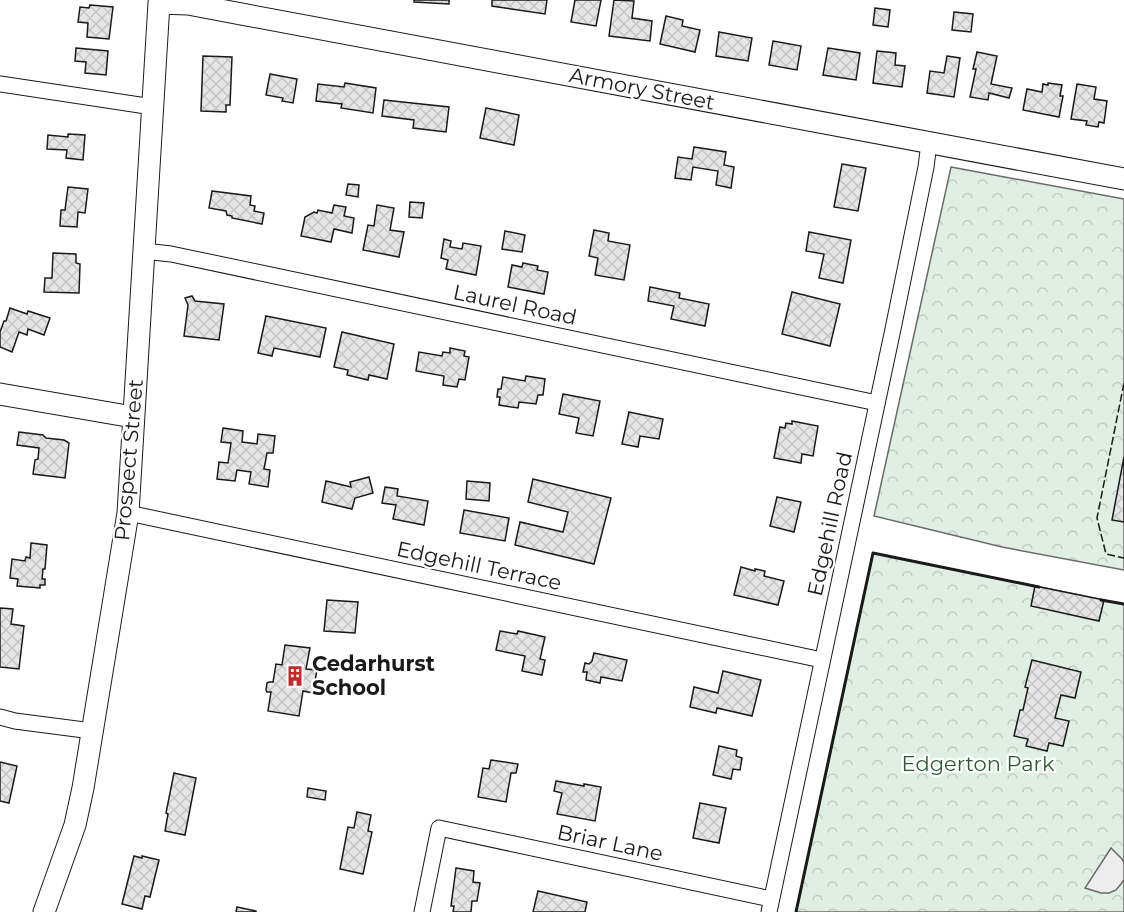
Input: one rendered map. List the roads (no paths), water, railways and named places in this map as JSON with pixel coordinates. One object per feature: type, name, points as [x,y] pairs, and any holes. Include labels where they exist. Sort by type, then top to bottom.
[{"type":"main road","name":"Prospect Street","points":[[44,912],[75,825],[128,513],[159,1]]},
{"type":"main road","name":"Armory Street","points":[[159,1],[199,6],[1124,179]]},
{"type":"main road","points":[[0,394],[133,417]]},
{"type":"street","points":[[0,84],[153,106]]},
{"type":"street","name":"Edgehill Road","points":[[770,905],[877,403],[929,143]]},
{"type":"street","name":"Laurel Road","points":[[144,251],[183,256],[877,403]]},
{"type":"street","name":"Edgehill Terrace","points":[[128,513],[822,660]]},
{"type":"street","points":[[0,717],[92,731]]},
{"type":"street","name":"Briar Lane","points":[[422,912],[439,828],[770,905]]},
{"type":"place","name":"Cedarhurst School","points":[[295,676]]},
{"type":"park label","name":"Edgerton Park","points":[[978,764]]}]
